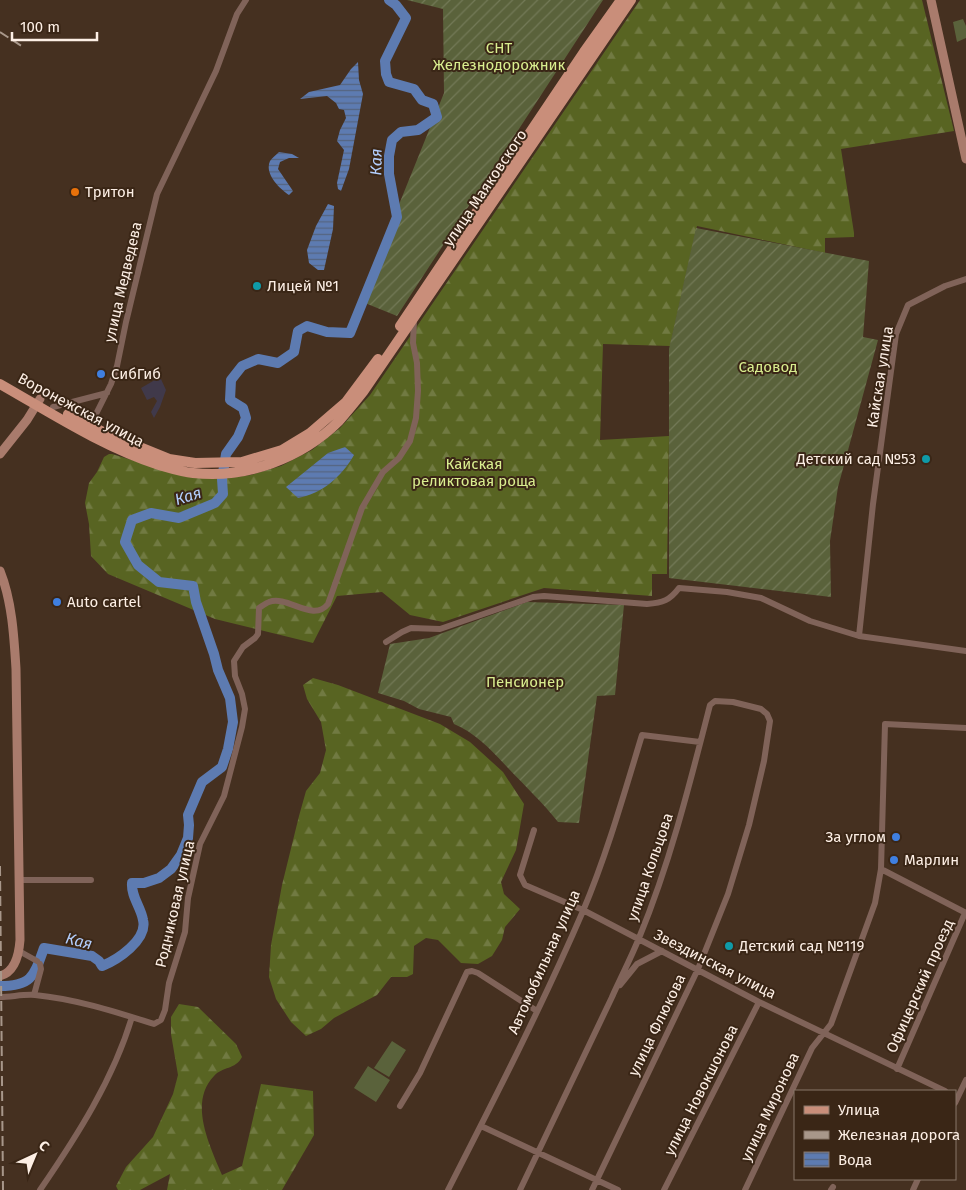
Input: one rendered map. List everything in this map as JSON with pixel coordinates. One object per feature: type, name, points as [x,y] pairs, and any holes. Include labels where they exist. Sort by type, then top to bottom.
[{"type":"main road","name":"улица Маяковского","points":[[242,467],[296,443],[329,418],[346,402],[402,324],[584,52],[621,0]]},
{"type":"main road","name":"улица Маяковского","points":[[242,467],[283,460],[313,442],[338,422],[363,392],[631,0]]},
{"type":"main road","name":"Воронежская улица","points":[[0,377],[39,402],[53,407],[89,429]]},
{"type":"main road","name":"Воронежская улица","points":[[0,384],[39,402],[149,462],[192,473],[208,468],[242,467]]},
{"type":"street","name":"улица Медведева","points":[[89,429],[118,366],[126,322],[157,194],[216,71],[238,14],[246,0]]},
{"type":"street","points":[[931,0],[966,159]]},
{"type":"street","name":"Кайская улица","points":[[858,636],[896,334],[908,305],[945,286],[966,280]]},
{"type":"street","name":"Родниковая улица","points":[[132,1017],[154,1024],[159,1022],[164,1016],[169,984],[185,932],[188,898],[200,844],[224,796],[242,727],[245,709],[235,676],[234,661],[243,647],[256,638],[260,608],[268,602],[276,601],[312,611],[319,611],[325,608],[331,597],[362,508],[383,472],[399,458],[410,441],[416,418],[418,391],[413,342],[414,319]]},
{"type":"street","points":[[53,407],[106,393]]},
{"type":"street","points":[[0,454],[39,402]]},
{"type":"street","points":[[0,571],[4,580],[14,629],[20,880],[19,951],[12,969],[0,976]]},
{"type":"street","points":[[386,642],[411,628],[440,629],[533,597],[544,596],[647,604],[659,603],[669,599],[678,588],[727,592],[761,598],[810,621],[858,636],[966,651]]},
{"type":"street","name":"улица Кольцова","points":[[520,1190],[639,939],[664,869],[710,705],[715,701],[733,702],[761,709],[767,714],[770,721]]},
{"type":"street","name":"улица Флюкова","points":[[592,1190],[698,969],[728,894],[750,825],[764,761],[770,721]]},
{"type":"street","name":"улица Миронова","points":[[745,1190],[812,1048],[832,1024],[875,904],[881,869],[885,724],[966,728]]},
{"type":"street","name":"Автомобильная улица","points":[[448,1190],[537,1011],[583,910],[614,829],[642,735],[700,742]]},
{"type":"street","name":"Звездинская улица","points":[[534,830],[520,875],[525,885],[583,910],[759,1002],[943,1090]]},
{"type":"street","points":[[881,869],[966,913]]},
{"type":"street","points":[[20,880],[91,880]]},
{"type":"street","name":"Офицерский проезд","points":[[897,1068],[966,913]]},
{"type":"street","points":[[19,951],[38,963],[34,995]]},
{"type":"street","name":"улица Кольцова","points":[[612,997],[637,964],[662,951]]},
{"type":"street","points":[[400,1106],[420,1073],[467,972],[478,973],[537,1011]]},
{"type":"street","points":[[0,997],[34,995],[79,1003],[132,1017],[120,1054],[79,1132],[40,1190]]},
{"type":"street","name":"улица Новокшонова","points":[[664,1190],[759,1002]]},
{"type":"street","points":[[966,1080],[956,1099],[966,1101]]},
{"type":"street","points":[[481,1126],[618,1190]]},
{"type":"shaded area","points":[[160,377],[166,390],[154,418],[151,412],[157,401],[154,397],[147,400],[141,388]]},
{"type":"green space","name":"СНТ Железнодорожник","points":[[407,0],[603,0],[397,316],[360,301],[444,93],[443,9]]},
{"type":"green space","name":"Кайская реликтовая роща","points":[[640,0],[922,0],[954,131],[841,149],[854,237],[825,238],[825,253],[697,226],[670,346],[603,344],[600,440],[669,436],[667,574],[652,574],[652,596],[544,588],[443,622],[410,615],[382,592],[337,596],[313,643],[215,619],[108,574],[91,556],[89,524],[85,503],[89,483],[104,457],[112,454],[184,476],[222,479],[251,475],[281,466],[312,450],[340,428],[370,395]]},
{"type":"green space","points":[[963,19],[966,26],[966,38],[957,42],[953,22]]},
{"type":"green space","name":"Садовод","points":[[696,228],[869,261],[863,337],[878,340],[838,487],[830,541],[831,597],[669,578],[669,349]]},
{"type":"green space","name":"Пенсионер","points":[[527,602],[624,605],[615,695],[597,696],[579,823],[558,822],[490,749],[477,737],[454,724],[451,717],[419,709],[404,701],[378,693],[390,644],[429,638]]},
{"type":"green space","points":[[313,678],[338,685],[440,724],[470,742],[503,772],[524,804],[516,850],[501,882],[504,894],[520,909],[505,927],[502,940],[492,956],[478,964],[461,963],[438,940],[426,938],[414,946],[413,974],[407,977],[391,977],[377,995],[334,1018],[321,1029],[306,1036],[291,1022],[276,999],[269,977],[271,945],[282,885],[299,816],[306,791],[320,773],[326,750],[321,722],[307,699],[303,685]]},
{"type":"green space","points":[[179,1004],[198,1007],[236,1044],[242,1057],[236,1064],[214,1076],[206,1087],[203,1099],[202,1112],[207,1138],[222,1175],[242,1166],[261,1084],[313,1091],[314,1135],[282,1190],[167,1190],[170,1174],[140,1190],[118,1190],[116,1186],[126,1167],[153,1137],[173,1094],[178,1075],[171,1034],[171,1017]]},
{"type":"green space","points":[[392,1041],[406,1050],[389,1077],[374,1068]]},
{"type":"green space","points":[[368,1066],[390,1080],[376,1102],[354,1088]]},
{"type":"water","points":[[358,62],[359,80],[363,94],[349,169],[341,191],[338,189],[337,183],[344,150],[337,141],[346,118],[344,110],[339,109],[336,103],[327,96],[300,99],[309,92],[340,85]]},
{"type":"water","points":[[279,152],[292,154],[299,158],[289,158],[280,162],[278,169],[293,191],[289,195],[277,185],[269,171],[270,161]]},
{"type":"water","points":[[328,204],[334,206],[333,229],[324,270],[318,270],[309,263],[307,250],[316,226]]},
{"type":"water","points":[[345,447],[354,455],[344,470],[331,483],[315,493],[298,498],[286,487],[328,453]]},
{"type":"waterway","name":"Кая","points":[[0,986],[19,984],[30,977],[37,966],[44,948],[92,956],[102,966],[130,948],[141,935],[143,927],[142,915],[133,893],[132,883],[144,883],[159,878],[171,869],[181,855],[188,838],[188,815],[202,782],[222,767],[228,749],[233,722],[230,698],[218,670],[196,602],[193,586],[159,582],[138,565],[125,542],[132,520],[151,513],[179,518],[215,503],[223,494],[222,479],[226,454],[238,437],[246,418],[243,408],[230,400],[231,380],[242,366],[258,359],[278,363],[294,352],[298,331],[307,326],[327,332],[350,333],[397,217],[389,174],[389,156],[392,140],[401,132],[418,130],[437,117],[433,104],[422,100],[414,89],[389,82],[385,61],[406,18],[396,5],[389,0]]},
{"type":"railway","points":[[0,32],[23,47]]},
{"type":"railway","points":[[0,866],[3,1190]]},
{"type":"place","name":"Тритон","points":[[75,192]]},
{"type":"place","name":"Лицей №1","points":[[257,286]]},
{"type":"place","name":"СибГиб","points":[[101,374]]},
{"type":"place","name":"Детский сад №53","points":[[926,459]]},
{"type":"place","name":"Auto cartel","points":[[57,602]]},
{"type":"place","name":"За углом","points":[[896,837]]},
{"type":"place","name":"Марлин","points":[[894,860]]},
{"type":"place","name":"Детский сад №119","points":[[729,946]]}]
